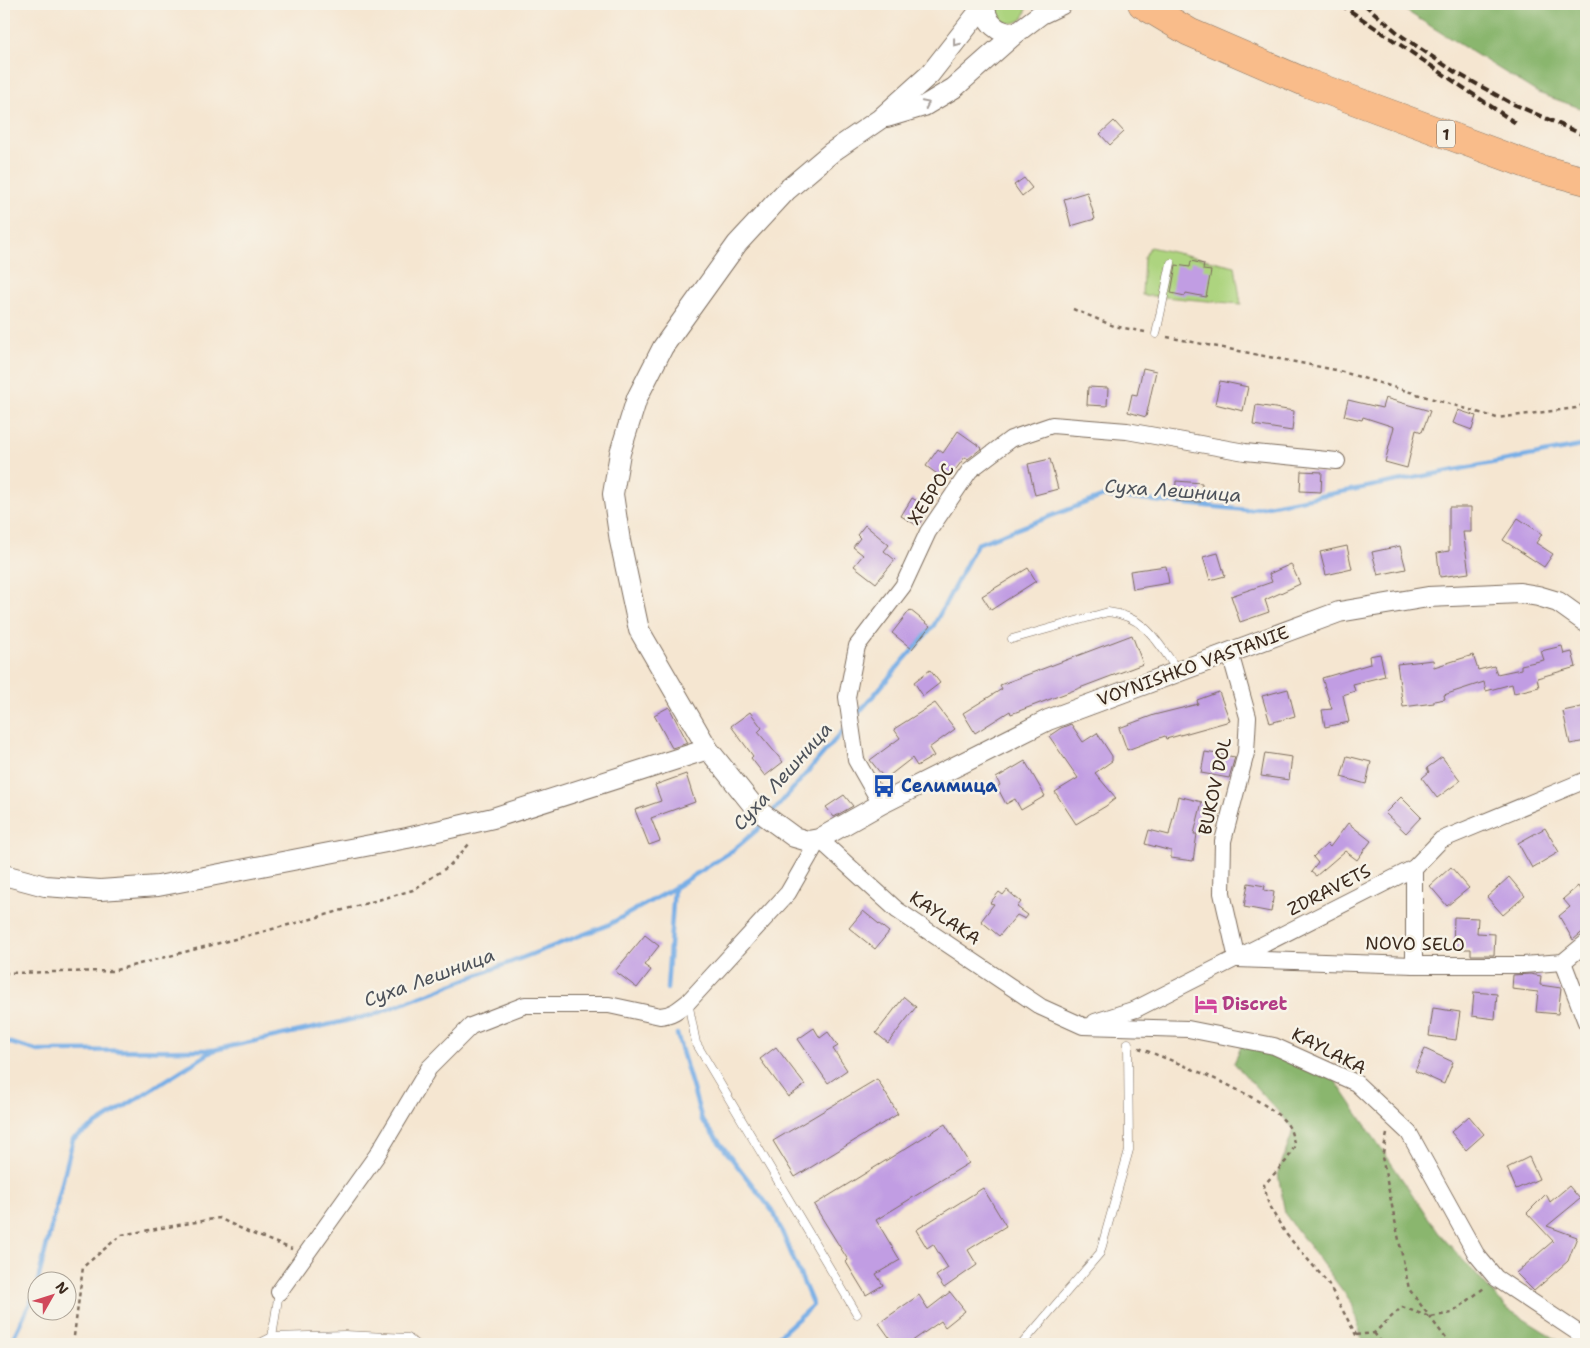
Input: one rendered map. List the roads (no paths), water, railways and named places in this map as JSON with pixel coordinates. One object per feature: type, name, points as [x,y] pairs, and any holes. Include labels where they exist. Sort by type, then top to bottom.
[{"type":"highway","name":"1","points":[[1142,4],[1189,32],[1307,83],[1537,168],[1586,181]]},
{"type":"street","points":[[985,4],[988,18],[993,26],[1001,31],[1016,33]]},
{"type":"street","points":[[819,839],[808,841],[794,837],[760,812],[708,749],[639,630],[620,542],[613,494],[620,452],[637,398],[663,347],[738,244],[788,190],[832,152],[880,119],[930,74],[985,4]]},
{"type":"street","points":[[880,119],[924,106],[954,88],[1041,9],[1062,4]]},
{"type":"street","name":"ХЕБРОС","points":[[881,804],[856,760],[847,697],[857,646],[903,586],[928,532],[970,470],[1011,439],[1052,425],[1127,432],[1245,452],[1337,461]]},
{"type":"street","name":"VOYNISHKO VASTANIE","points":[[819,839],[881,804],[1048,720],[1339,612],[1428,597],[1504,593],[1538,596],[1558,602],[1586,622]]},
{"type":"street","name":"BUKOV DOL","points":[[1230,653],[1248,717],[1246,753],[1223,841],[1222,893],[1237,959]]},
{"type":"street","points":[[4,875],[45,886],[100,890],[158,886],[406,838],[493,818],[708,749]]},
{"type":"street","name":"ZDRAVETS","points":[[1083,1026],[1136,1009],[1414,868],[1441,840],[1586,780]]},
{"type":"street","points":[[279,1292],[377,1155],[429,1068],[471,1026],[524,1006],[609,1005],[660,1016],[676,1012],[688,1002],[788,893],[819,839]]},
{"type":"street","name":"KAYLAKA","points":[[819,839],[897,910],[1041,1007],[1083,1026],[1188,1029],[1274,1046],[1356,1083],[1409,1133],[1476,1254],[1496,1278],[1586,1338]]},
{"type":"street","points":[[1414,868],[1414,965]]},
{"type":"street","points":[[1586,943],[1563,962],[1586,1022]]},
{"type":"street","name":"NOVO SELO","points":[[1237,959],[1414,965],[1523,965],[1563,962]]},
{"type":"lane","points":[[1156,334],[1171,263]]},
{"type":"lane","points":[[1012,639],[1108,612],[1123,614],[1147,628],[1179,672]]},
{"type":"lane","points":[[688,1002],[696,1043],[857,1314]]},
{"type":"lane","points":[[1022,1344],[1100,1253],[1129,1150],[1128,1043]]},
{"type":"lane","points":[[272,1341],[279,1292]]},
{"type":"lane","points":[[258,1344],[272,1341],[344,1335],[408,1338],[415,1344]]},
{"type":"waterway","name":"Суха Лешница","points":[[855,717],[934,625],[977,544],[1104,496],[1247,510],[1586,445]]},
{"type":"waterway","name":"Суха Лешница","points":[[772,813],[847,726]]},
{"type":"waterway","name":"Суха Лешница","points":[[40,1270],[73,1139],[214,1050],[373,1015],[608,925],[674,888],[732,851],[765,821]]},
{"type":"waterway","points":[[667,989],[674,888]]},
{"type":"waterway","points":[[677,1034],[702,1120],[774,1213],[813,1305],[770,1344]]},
{"type":"waterway","points":[[4,1041],[39,1051],[213,1050]]},
{"type":"waterway","name":"Суха Лешница","points":[[10,1344],[28,1307]]},
{"type":"railway","points":[[1340,4],[1517,124]]},
{"type":"railway","points":[[1364,4],[1403,37],[1455,72],[1509,102],[1586,136]]},
{"type":"place","name":"Селимица","points":[[884,786]]},
{"type":"place","name":"Discret","points":[[1206,1004]]}]
